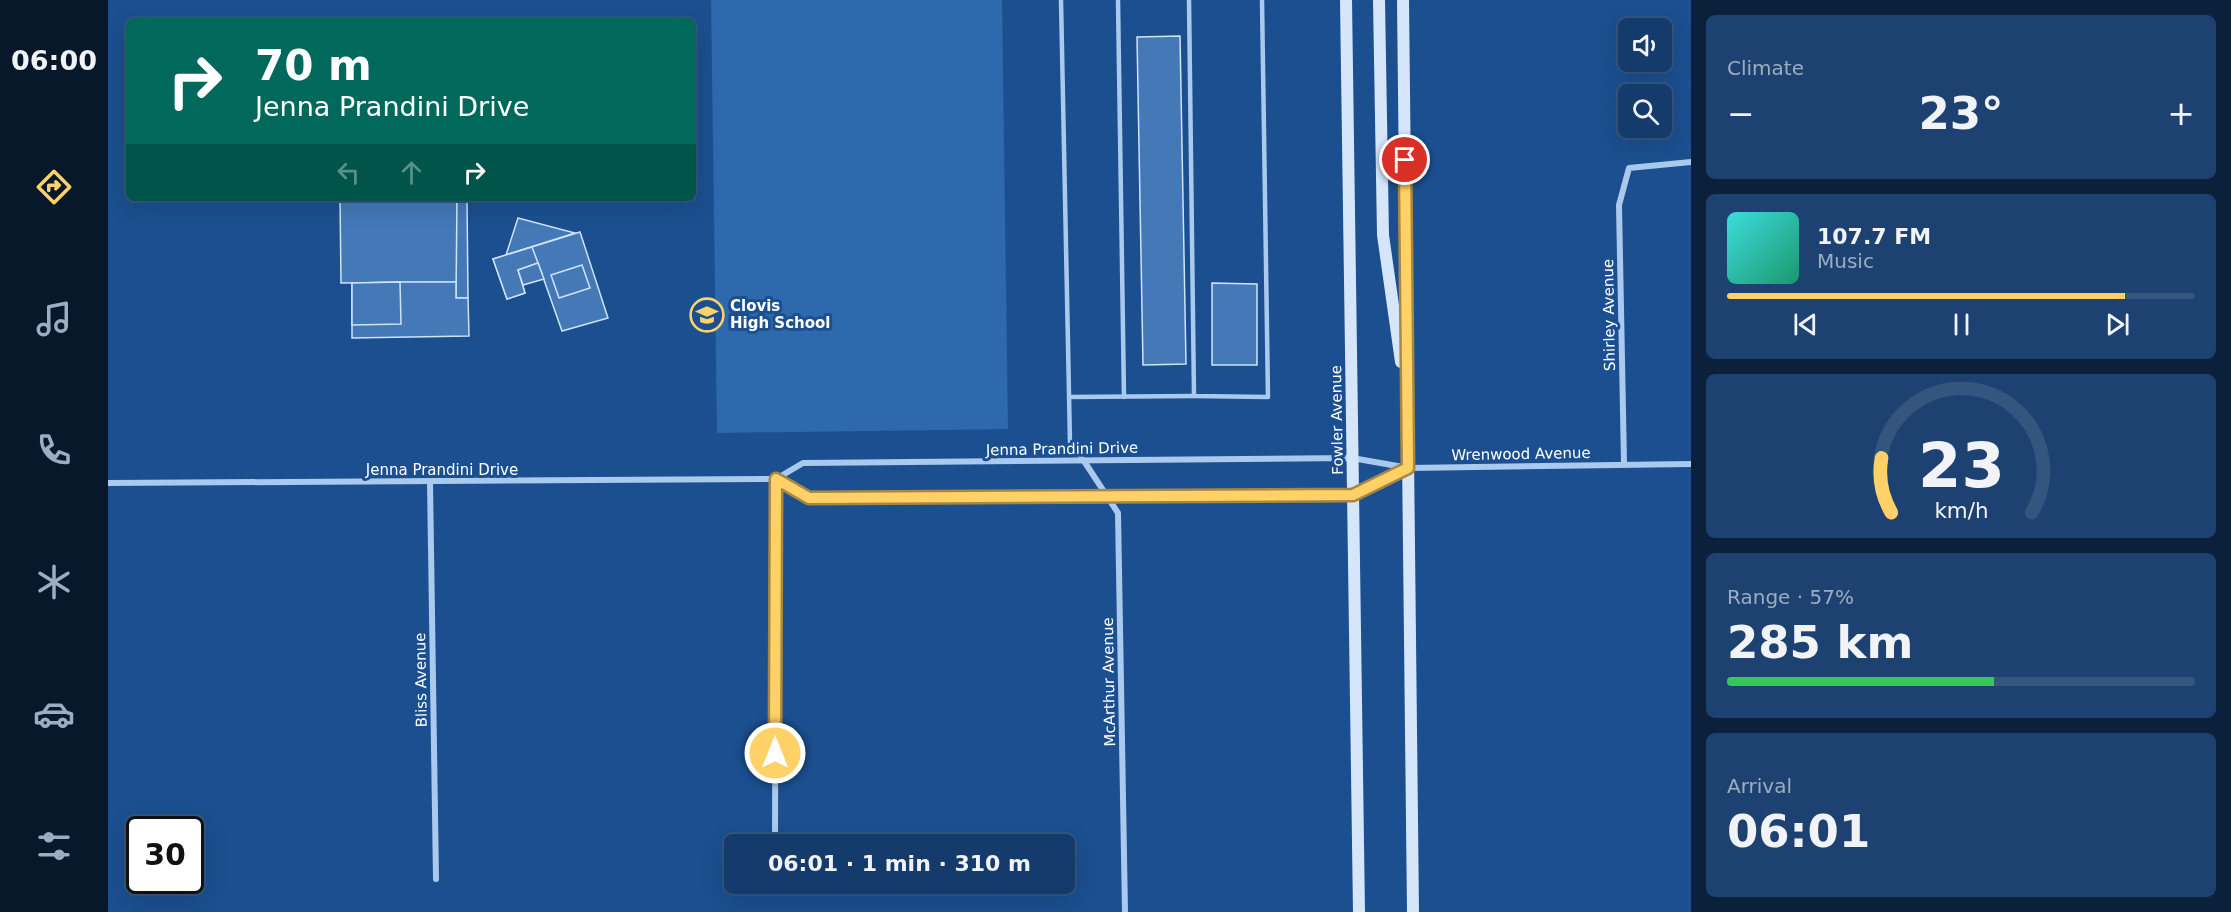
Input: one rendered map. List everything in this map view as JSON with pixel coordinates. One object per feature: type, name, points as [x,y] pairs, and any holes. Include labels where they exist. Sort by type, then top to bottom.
[{"type":"main road","name":"Fowler Avenue","points":[[1346,0],[1359,912]]},
{"type":"main road","points":[[1379,0],[1383,235],[1408,411]]},
{"type":"main road","points":[[1403,0],[1413,912]]},
{"type":"street","name":"Shirley Avenue","points":[[1624,464],[1619,205],[1629,168],[1691,162]]},
{"type":"street","name":"Jenna Prandini Drive","points":[[108,483],[776,479],[803,463],[1352,458]]},
{"type":"street","name":"Wrenwood Avenue","points":[[1352,458],[1408,468],[1691,464]]},
{"type":"street","name":"McArthur Avenue","points":[[1084,461],[1110,497],[1118,513],[1125,912]]},
{"type":"street","points":[[775,834],[776,479],[809,498],[1353,495],[1408,468]]},
{"type":"street","name":"Bliss Avenue","points":[[430,482],[436,879]]},
{"type":"lane","points":[[1061,0],[1070,443],[1084,461]]},
{"type":"lane","points":[[1118,0],[1124,397]]},
{"type":"lane","points":[[1189,0],[1194,396]]},
{"type":"lane","points":[[1069,397],[1268,397],[1262,0]]},
{"type":"shaded area","points":[[711,0],[1002,0],[1008,429],[717,433]]},
{"type":"building","points":[[1180,36],[1186,364],[1143,365],[1137,37]]},
{"type":"building","points":[[340,201],[457,201],[458,282],[341,283]]},
{"type":"building","points":[[457,201],[467,201],[468,298],[456,298]]},
{"type":"building","points":[[518,218],[575,233],[506,255]]},
{"type":"building","points":[[580,232],[608,318],[562,331],[538,263],[518,270],[525,293],[507,299],[493,259]]},
{"type":"building","points":[[532,247],[538,263],[518,270],[525,293],[507,299],[493,259]]},
{"type":"building","points":[[538,263],[544,279],[523,285],[518,270]]},
{"type":"building","points":[[582,265],[590,288],[559,298],[551,275]]},
{"type":"building","points":[[400,282],[401,324],[352,325],[352,283]]},
{"type":"building","points":[[456,282],[456,298],[468,298],[469,336],[352,338],[352,283]]},
{"type":"building","points":[[1212,283],[1257,284],[1257,365],[1212,365]]},
{"type":"place","name":"Clovis High School","points":[[707,315]]},
{"type":"route","points":[[775,753],[776,479],[809,498],[1353,495],[1408,468],[1405,160]]}]
